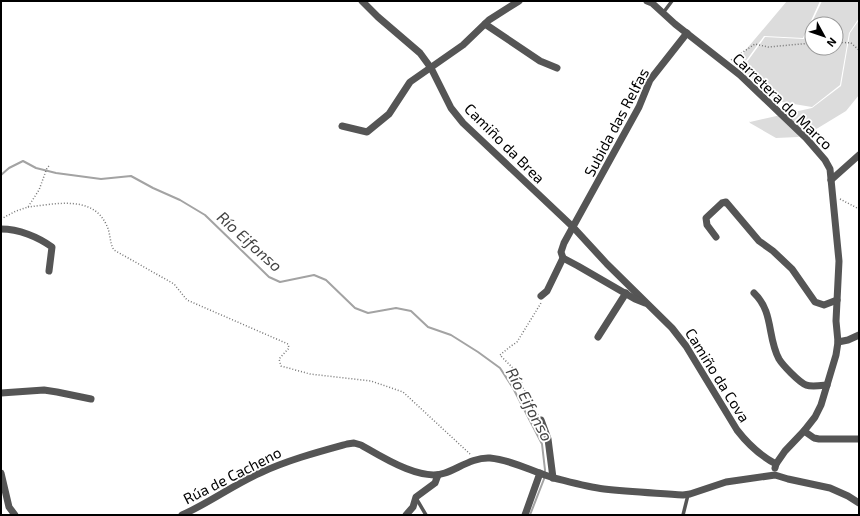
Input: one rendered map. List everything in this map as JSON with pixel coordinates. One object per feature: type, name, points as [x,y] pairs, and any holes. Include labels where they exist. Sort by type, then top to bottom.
[{"type":"street","name":"Camiño da Brea","points":[[362,1],[378,17],[420,53],[431,68],[451,108],[463,123],[573,227]]},
{"type":"street","points":[[342,126],[367,132],[389,114],[410,82],[463,45],[485,24],[519,1]]},
{"type":"street","name":"Carretera do Marco","points":[[647,1],[740,75],[806,138],[826,160],[830,169],[839,261],[836,321],[838,342],[836,355],[821,405],[815,417],[785,451],[776,464]]},
{"type":"street","points":[[485,24],[540,61],[557,68]]},
{"type":"street","name":"Subida das Relfas","points":[[541,296],[547,291],[562,258],[561,252],[564,243],[638,107],[650,80],[687,32]]},
{"type":"street","points":[[831,180],[859,155]]},
{"type":"street","points":[[716,237],[707,225],[706,218],[722,203],[726,202],[759,241],[792,269],[816,302],[824,305],[837,300]]},
{"type":"street","name":"Camiño da Cova","points":[[573,227],[679,336],[741,436],[745,441],[776,464]]},
{"type":"street","points":[[1,229],[8,229],[41,239],[52,247],[49,271]]},
{"type":"street","points":[[562,258],[648,304]]},
{"type":"street","points":[[598,337],[626,293]]},
{"type":"street","points":[[754,293],[767,312],[773,344],[782,363],[802,384],[811,386],[827,385]]},
{"type":"street","points":[[838,342],[848,340],[859,335]]},
{"type":"street","points":[[1,393],[44,390],[91,399]]},
{"type":"street","points":[[541,420],[548,438],[553,478]]},
{"type":"street","points":[[804,431],[814,438],[819,439],[859,439]]},
{"type":"street","name":"Rúa de Cacheno","points":[[182,515],[197,509],[259,473],[290,460],[347,444],[354,443],[361,445],[422,475],[438,476]]},
{"type":"street","points":[[406,515],[413,507],[416,497],[435,483],[438,476],[476,460],[488,458],[506,461],[553,478],[603,489],[688,495],[726,482],[775,475],[830,488],[859,503]]},
{"type":"street","points":[[775,475],[776,464]]},
{"type":"street","points":[[1,473],[10,507],[15,515]]},
{"type":"street","points":[[525,515],[541,474]]},
{"type":"lane","points":[[663,13],[672,1]]},
{"type":"lane","points":[[684,515],[688,495]]},
{"type":"lane","points":[[416,497],[426,515]]},
{"type":"path","points":[[844,43],[851,43],[859,50]]},
{"type":"path","points":[[727,64],[755,44],[768,47],[804,44]]},
{"type":"path","points":[[28,206],[39,190],[47,168],[50,165]]},
{"type":"path","points":[[832,196],[859,209]]},
{"type":"path","points":[[1,218],[28,206],[66,202],[88,206],[102,216],[107,226],[110,242],[114,250],[174,284],[187,300],[288,344],[289,348],[279,359],[281,366],[310,374],[371,381],[403,392],[476,460]]},
{"type":"path","points":[[541,296],[543,300],[517,342],[500,355],[515,371],[541,420]]},
{"type":"shaded area","points":[[787,1],[820,1],[813,16],[804,16],[803,38],[764,36],[740,69],[744,52]]},
{"type":"shaded area","points":[[822,1],[859,1],[859,18],[849,33],[840,85],[812,107],[776,101],[742,69],[765,37],[804,39],[804,56],[844,56],[844,16],[815,16]]},
{"type":"shaded area","points":[[859,20],[859,95],[846,111],[818,128],[798,137],[776,138],[750,123],[749,121],[812,108],[841,86],[850,33]]},
{"type":"waterway","name":"Río Eifonso","points":[[1,175],[9,168],[23,161],[36,168],[56,173],[101,179],[131,176],[180,200],[205,215],[269,277],[280,282],[314,275],[326,280],[355,308],[368,313],[396,308],[411,311],[428,327],[451,335],[478,352],[500,368],[513,388],[542,444],[545,470],[544,479],[530,515]]}]
